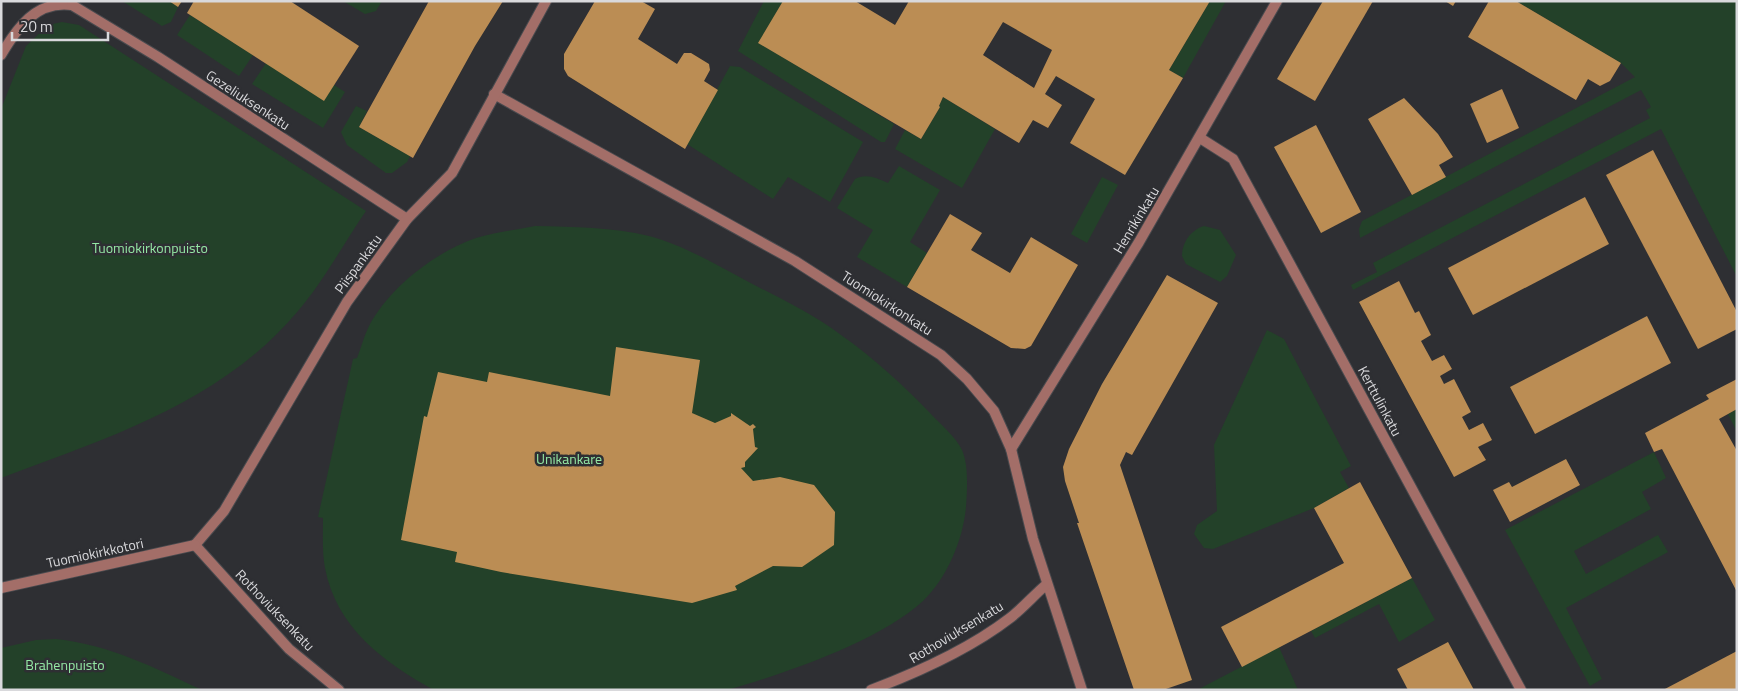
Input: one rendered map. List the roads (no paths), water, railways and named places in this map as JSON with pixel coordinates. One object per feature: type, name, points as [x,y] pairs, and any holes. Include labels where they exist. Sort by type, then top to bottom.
[{"type":"street","name":"Piispankatu","points":[[195,545],[224,511],[333,325],[407,219],[452,173],[546,1]]},
{"type":"street","name":"Henrikinkatu","points":[[1011,449],[1134,250],[1277,1]]},
{"type":"street","name":"Gezeliuksenkatu","points":[[1,55],[25,19],[44,8],[60,3],[72,5],[158,57],[407,219]]},
{"type":"street","name":"Tuomiokirkonkatu","points":[[494,94],[795,261],[941,355],[967,379],[994,412],[1011,449],[1047,584],[1082,690]]},
{"type":"street","name":"Kerttulinkatu","points":[[1200,138],[1233,159],[1521,690]]},
{"type":"street","name":"Tuomiokirkkotori","points":[[1,588],[195,545]]},
{"type":"street","name":"Rothoviuksenkatu","points":[[195,545],[289,649],[339,690]]},
{"type":"street","name":"Rothoviuksenkatu","points":[[871,690],[917,672],[986,633],[1010,618],[1047,584]]},
{"type":"park label","name":"Tuomiokirkonpuisto","points":[[150,248]]},
{"type":"park label","name":"Unikankare","points":[[569,459]]},
{"type":"park label","name":"Brahenpuisto","points":[[65,665]]}]
